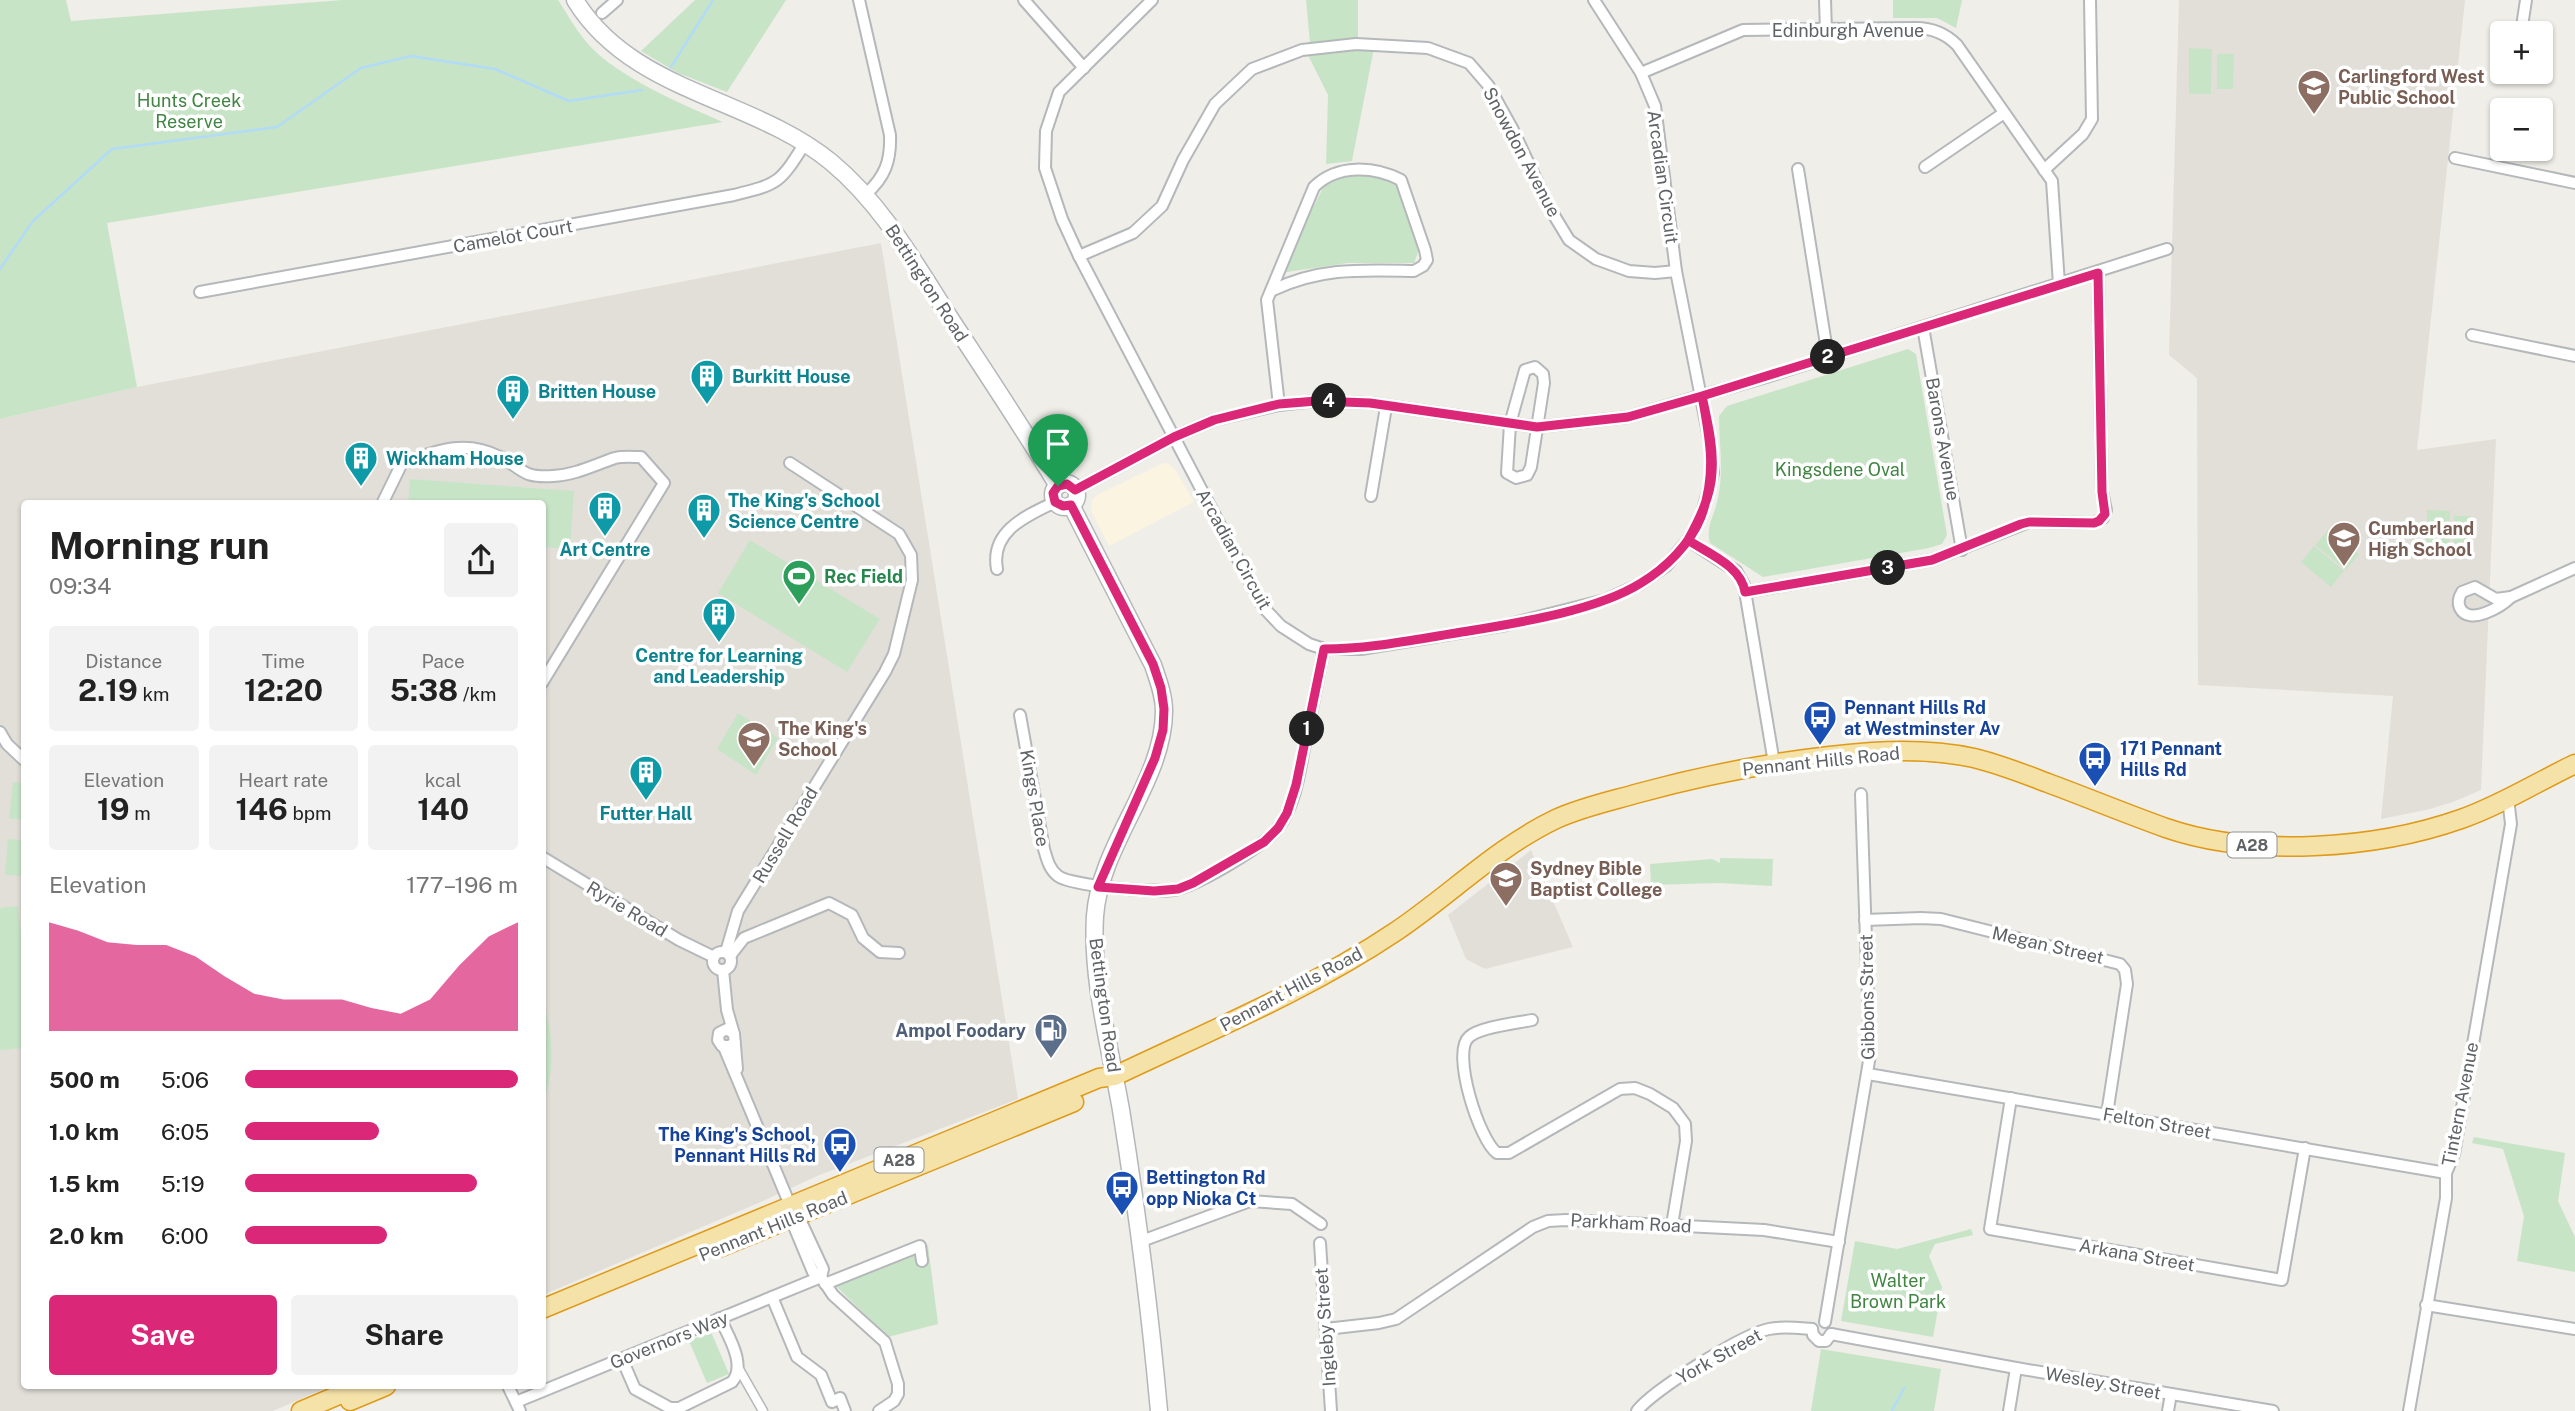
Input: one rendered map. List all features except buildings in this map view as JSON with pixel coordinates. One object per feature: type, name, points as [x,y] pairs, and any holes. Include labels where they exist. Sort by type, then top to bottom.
[{"type":"highway","name":"Pennant Hills Road","points":[[546,1318],[794,1213],[1099,1078],[1115,1076],[1267,1004],[1346,962],[1404,925],[1504,850],[1555,820],[1580,810],[1665,786],[1774,763],[1876,752],[1951,754],[2004,767],[2171,830],[2218,841],[2260,846],[2310,846],[2412,832],[2463,818],[2575,764]]},
{"type":"highway","name":"Pennant Hills Road","points":[[546,1307],[794,1213]]},
{"type":"highway","points":[[301,1411],[353,1389]]},
{"type":"highway","points":[[328,1411],[379,1389]]},
{"type":"main road","name":"Bettington Road","points":[[575,0],[601,34],[618,49],[647,68],[697,93],[757,117],[805,143],[847,175],[866,194],[896,233],[1065,496],[1153,664],[1161,688],[1163,730],[1155,758],[1098,887],[1095,950],[1152,1335],[1159,1411]]},
{"type":"street","points":[[602,13],[617,0]]},
{"type":"street","points":[[859,0],[890,135],[887,167],[878,183],[866,194]]},
{"type":"street","points":[[1024,0],[1084,68]]},
{"type":"street","name":"Arcadian Circuit","points":[[1152,0],[1059,93],[1046,131],[1045,168],[1062,219],[1079,256],[1263,607],[1281,626],[1309,644],[1324,649],[1361,649],[1506,625],[1605,600],[1640,584],[1666,566],[1688,540],[1701,517],[1713,473],[1710,443],[1676,271],[1655,106],[1641,73],[1594,0]]},
{"type":"street","points":[[1825,0],[1826,30]]},
{"type":"street","points":[[2044,170],[2083,134],[2092,119],[2090,0]]},
{"type":"street","points":[[2523,21],[2526,0]]},
{"type":"street","name":"Edinburgh Avenue","points":[[1641,73],[1743,30],[1924,28],[1943,34],[1956,45],[2052,181],[2059,284]]},
{"type":"street","name":"Snowdon Avenue","points":[[1079,256],[1133,233],[1162,206],[1183,160],[1215,104],[1252,69],[1301,50],[1356,44],[1428,48],[1469,63],[1488,85],[1513,130],[1549,207],[1569,240],[1596,259],[1629,271],[1676,271]]},
{"type":"street","points":[[1925,167],[2004,113]]},
{"type":"street","name":"Camelot Court","points":[[200,292],[734,195],[770,186],[780,179],[805,143]]},
{"type":"street","points":[[2455,158],[2575,183]]},
{"type":"street","points":[[1273,290],[1292,281],[1343,270],[1414,271],[1423,266],[1427,260],[1425,250],[1401,180],[1383,171],[1360,168],[1323,178],[1314,187],[1267,300],[1279,404]]},
{"type":"street","points":[[1798,169],[1828,357]]},
{"type":"street","points":[[997,569],[994,555],[1000,538],[1011,527],[1174,437],[1214,420],[1279,404],[1317,401],[1370,403],[1537,427],[1628,417],[2098,273],[2167,249]]},
{"type":"street","points":[[1745,592],[1932,560],[2029,522],[2099,521],[2105,514],[2102,492],[2098,273]]},
{"type":"street","name":"Barons Avenue","points":[[1923,327],[1962,550]]},
{"type":"street","points":[[2472,335],[2575,355]]},
{"type":"street","points":[[1535,367],[1543,374],[1544,383],[1531,467],[1527,475],[1516,478],[1507,473],[1510,424],[1525,370],[1535,367]]},
{"type":"street","points":[[1371,496],[1387,407]]},
{"type":"street","points":[[384,500],[402,463],[442,449],[470,447],[500,457],[525,475],[554,476],[588,469],[617,457],[641,457],[664,483],[546,676]]},
{"type":"street","name":"Russell Road","points":[[728,954],[738,911],[890,663],[912,580],[911,555],[900,534],[790,463]]},
{"type":"street","points":[[1688,540],[1736,571],[1742,580],[1774,763]]},
{"type":"street","points":[[2511,597],[2575,568]]},
{"type":"street","name":"Kings Place","points":[[1020,715],[1049,866],[1066,881],[1098,887],[1154,891],[1178,889],[1264,842],[1278,828],[1287,813],[1296,785],[1324,649]]},
{"type":"street","points":[[0,732],[4,746],[21,758]]},
{"type":"street","name":"Gibbons Street","points":[[1825,1322],[1870,1055],[1861,794]]},
{"type":"street","name":"Tintern Avenue","points":[[2409,1411],[2446,1198],[2446,1173],[2454,1154],[2511,824],[2508,798]]},
{"type":"street","name":"Ryrie Road","points":[[546,859],[679,940],[714,957]]},
{"type":"street","points":[[728,954],[744,939],[829,903],[852,915],[863,938],[880,952],[899,953]]},
{"type":"street","name":"Megan Street","points":[[1865,920],[1941,919],[2120,964],[2125,970],[2127,984],[2107,1114]]},
{"type":"street","points":[[723,970],[715,967],[714,957],[720,952],[728,954]]},
{"type":"street","points":[[723,970],[730,965],[728,954]]},
{"type":"street","points":[[723,970],[729,1038],[736,1075],[794,1213],[823,1269],[823,1281],[833,1295],[885,1342],[898,1384],[898,1394],[894,1401],[879,1411]]},
{"type":"street","points":[[1532,1020],[1478,1032],[1467,1037],[1465,1042],[1468,1092],[1476,1120],[1490,1146],[1497,1153],[1509,1153],[1620,1089],[1627,1087],[1642,1090],[1677,1112],[1686,1132],[1672,1225]]},
{"type":"street","name":"Felton Street","points":[[1868,1074],[2446,1173]]},
{"type":"street","name":"Arkana Street","points":[[2011,1098],[1990,1229],[2282,1280],[2305,1148]]},
{"type":"street","points":[[1139,1242],[1250,1201],[1292,1204],[1321,1224]]},
{"type":"street","name":"Parkham Road","points":[[1326,1329],[1379,1324],[1396,1319],[1533,1227],[1548,1221],[1764,1230],[1839,1242]]},
{"type":"street","name":"Ingleby Street","points":[[1320,1243],[1331,1411]]},
{"type":"street","name":"Governors Way","points":[[518,1407],[622,1359],[772,1297],[920,1246],[922,1261]]},
{"type":"street","points":[[772,1297],[797,1357],[821,1375],[832,1402],[840,1398],[845,1411]]},
{"type":"street","points":[[2426,1305],[2575,1329]]},
{"type":"street","points":[[720,1318],[739,1369],[763,1411]]},
{"type":"street","points":[[1819,1322],[1825,1322],[1832,1334],[1828,1339],[1819,1341],[1813,1335],[1812,1329],[1819,1322]]},
{"type":"street","name":"York Street","points":[[1637,1411],[1651,1395],[1748,1336],[1771,1328],[1812,1329]]},
{"type":"street","points":[[1832,1334],[2016,1368],[2009,1411]]},
{"type":"street","points":[[622,1359],[635,1389],[670,1408],[679,1408],[732,1382],[739,1369]]},
{"type":"street","name":"Wesley Street","points":[[2016,1368],[2273,1411]]},
{"type":"street","points":[[509,1389],[518,1407]]},
{"type":"street","points":[[2168,1411],[2171,1394]]},
{"type":"shaded area","points":[[2179,0],[2465,0],[2417,450],[2496,439],[2481,790],[2453,802],[2381,819],[2393,696],[2198,685],[2197,378],[2169,355]]},
{"type":"shaded area","name":"The King's School","points":[[881,243],[1018,1099],[817,1176],[546,1294],[546,500],[21,500],[21,1389],[323,1389],[273,1411],[0,1411],[0,419],[137,387]]},
{"type":"shaded area","points":[[1163,463],[1175,469],[1194,502],[1109,546],[1091,511],[1092,500],[1097,495]]},
{"type":"shaded area","name":"Sydney Bible Baptist College","points":[[1531,850],[1573,947],[1485,969],[1466,959],[1448,915]]},
{"type":"green space","name":"Hunts Creek Reserve","points":[[0,0],[66,0],[71,21],[343,0],[558,0],[585,40],[601,57],[633,79],[723,122],[107,223],[137,387],[0,419]]},
{"type":"green space","points":[[695,0],[786,0],[727,92],[678,73],[641,51]]},
{"type":"green space","points":[[1306,0],[1358,0],[1358,38],[1310,43]]},
{"type":"green space","points":[[1893,0],[1962,0],[1956,28],[1937,18],[1893,18]]},
{"type":"green space","points":[[1374,48],[1352,161],[1326,164],[1328,95],[1307,53]]},
{"type":"green space","points":[[2189,48],[2212,49],[2211,94],[2189,94]]},
{"type":"green space","points":[[2217,54],[2234,54],[2233,89],[2217,89]]},
{"type":"green space","points":[[1358,172],[1381,175],[1398,186],[1420,247],[1414,263],[1348,263],[1280,273],[1326,182]]},
{"type":"green space","name":"Kingsdene Oval","points":[[1908,349],[1916,354],[1947,535],[1942,544],[1763,577],[1710,543],[1709,528],[1720,483],[1719,416],[1727,406]]},
{"type":"green space","points":[[410,479],[574,491],[570,549],[546,547],[546,500],[408,500]]},
{"type":"green space","points":[[2427,510],[2450,511],[2449,556],[2426,556]]},
{"type":"green space","points":[[2454,516],[2471,516],[2470,551],[2454,551]]},
{"type":"green space","points":[[2329,529],[2359,554],[2346,570],[2315,545]]},
{"type":"green space","name":"Rec Field","points":[[750,540],[880,619],[847,672],[718,593]]},
{"type":"green space","points":[[2314,546],[2344,571],[2331,587],[2301,562]]},
{"type":"green space","points":[[738,713],[778,738],[756,775],[717,749]]},
{"type":"green space","points":[[13,782],[21,783],[21,820],[9,818]]},
{"type":"green space","points":[[8,839],[21,840],[21,876],[5,875]]},
{"type":"green space","points":[[1720,858],[1773,859],[1772,886],[1719,883],[1651,885],[1650,864],[1712,859],[1720,863]]},
{"type":"green space","points":[[18,906],[21,936],[21,1048],[0,1050],[0,908]]},
{"type":"green space","points":[[546,1013],[552,1050],[546,1093]]},
{"type":"green space","points":[[2474,1137],[2565,1153],[2558,1201],[2575,1237],[2575,1272],[2517,1261],[2524,1216],[2503,1149],[2472,1143]]},
{"type":"green space","name":"Walter Brown Park","points":[[1971,1229],[1973,1235],[1935,1244],[1929,1256],[1942,1287],[1933,1337],[1841,1321],[1855,1241],[1897,1249]]},
{"type":"green space","points":[[928,1245],[938,1324],[888,1337],[835,1285]]},
{"type":"green space","points":[[711,1332],[729,1374],[707,1383],[689,1341]]},
{"type":"green space","points":[[1821,1349],[1941,1369],[1934,1411],[1811,1411]]},
{"type":"waterway","points":[[671,67],[713,0]]},
{"type":"waterway","points":[[0,269],[33,221],[112,149],[277,127],[361,68],[411,56],[495,69],[569,101],[642,90]]},
{"type":"waterway","points":[[1892,1411],[1904,1388]]},
{"type":"place","name":"Carlingford West Public School","points":[[2314,116]]},
{"type":"place","name":"Burkitt House","points":[[707,406]]},
{"type":"place","name":"Britten House","points":[[513,421]]},
{"type":"place","name":"Wickham House","points":[[361,488]]},
{"type":"place","name":"Art Centre","points":[[605,538]]},
{"type":"place","name":"The King's School Science Centre","points":[[704,540]]},
{"type":"place","name":"Cumberland High School","points":[[2344,568]]},
{"type":"place","name":"Rec Field","points":[[799,606]]},
{"type":"place","name":"Centre for Learning and Leadership","points":[[719,644]]},
{"type":"place","name":"Pennant Hills Rd at Westminster Av","points":[[1820,747]]},
{"type":"place","name":"The King's School","points":[[754,768]]},
{"type":"place","name":"171 Pennant Hills Rd","points":[[2095,788]]},
{"type":"place","name":"Futter Hall","points":[[646,802]]},
{"type":"place","name":"Sydney Bible Baptist College","points":[[1506,908]]},
{"type":"place","name":"Ampol Foodary","points":[[1051,1060]]},
{"type":"place","name":"The King's School, Pennant Hills Rd","points":[[840,1174]]},
{"type":"place","name":"Bettington Rd opp Nioka Ct","points":[[1122,1217]]},
{"type":"route","points":[[1058,486],[1053,493],[1055,502],[1063,506],[1071,505],[1153,664],[1164,709],[1163,730],[1155,758],[1098,887],[1115,886],[1154,891],[1178,889],[1264,842],[1278,828],[1287,813],[1296,785],[1324,649],[1361,649],[1506,625],[1605,600],[1622,593],[1666,566],[1688,540],[1701,517],[1713,473],[1702,396],[2098,273],[2102,492],[2106,510],[2103,518],[2094,523],[2029,522],[1932,560],[1745,592],[1736,571],[1688,540],[1701,517],[1713,473],[1710,443],[1702,396],[1628,417],[1537,427],[1370,403],[1317,401],[1279,404],[1214,420],[1174,437],[1075,490],[1063,483],[1058,486]]}]
